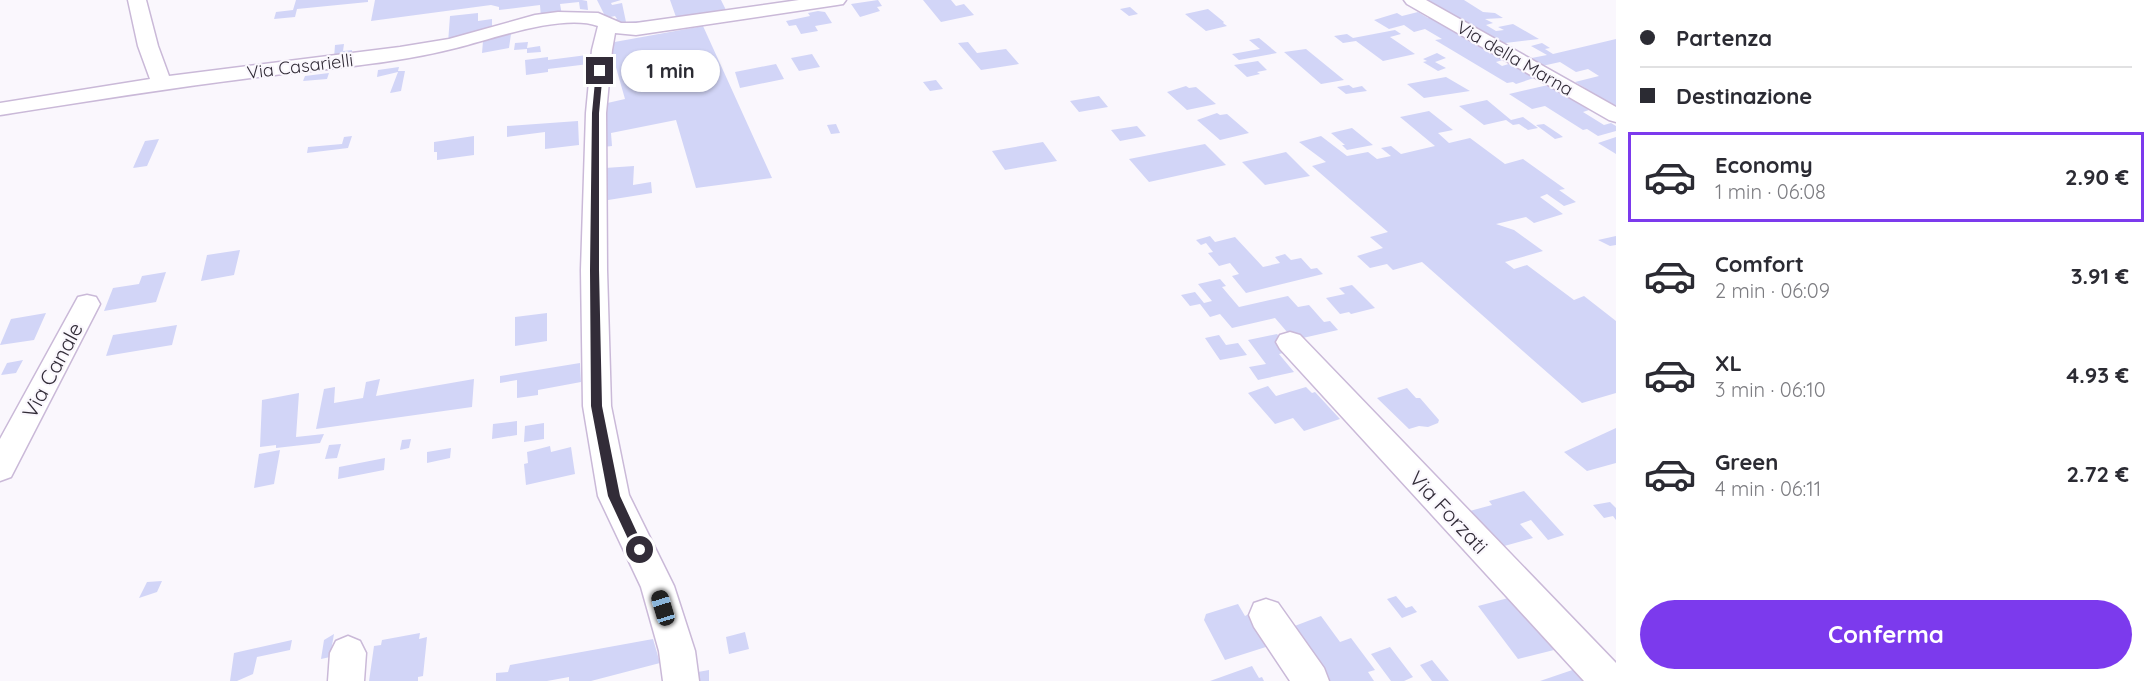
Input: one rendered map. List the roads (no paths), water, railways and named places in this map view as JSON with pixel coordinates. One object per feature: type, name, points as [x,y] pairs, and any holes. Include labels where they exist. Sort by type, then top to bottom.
[{"type":"street","points":[[137,0],[148,46],[162,83]]},
{"type":"street","points":[[593,0],[602,22],[603,42],[596,113],[594,270],[597,406],[614,496],[657,586],[677,651],[681,681]]},
{"type":"street","name":"Via Casarielli","points":[[0,109],[162,83],[338,62],[450,44],[535,21],[558,18],[602,22],[618,28],[651,28],[837,0]]},
{"type":"street","name":"Via della Marna","points":[[1413,0],[1616,116]]},
{"type":"street","name":"Via Canale","points":[[0,468],[87,304]]},
{"type":"street","name":"Via Forzati","points":[[1290,342],[1608,681]]},
{"type":"street","points":[[1266,615],[1311,681]]}]
